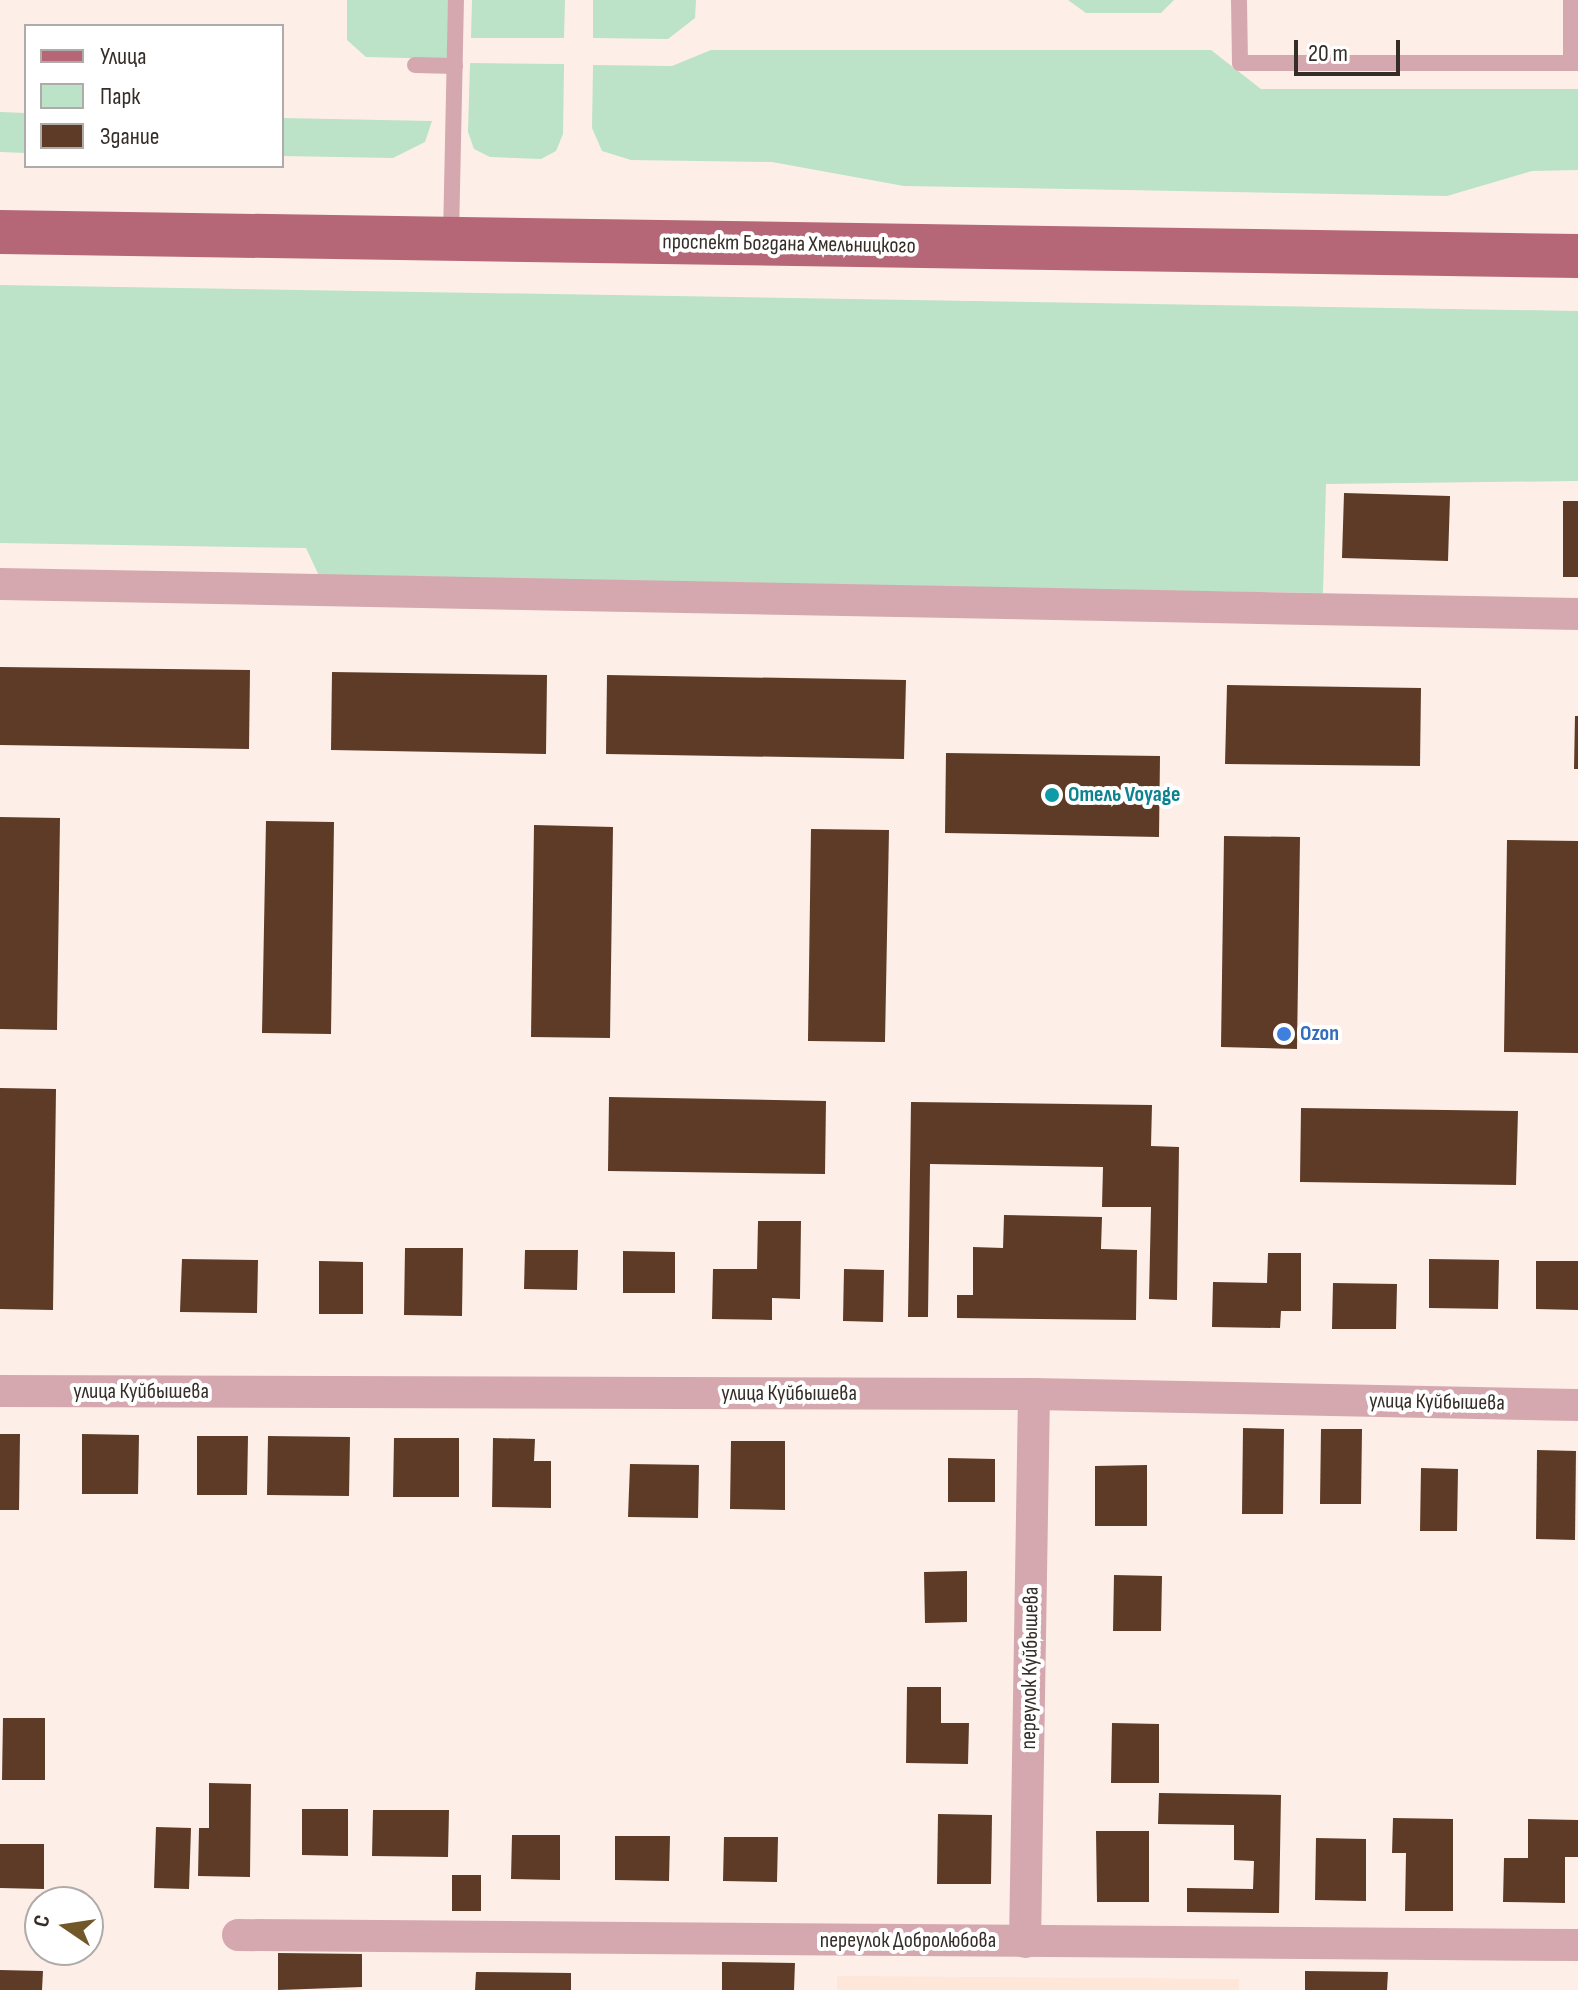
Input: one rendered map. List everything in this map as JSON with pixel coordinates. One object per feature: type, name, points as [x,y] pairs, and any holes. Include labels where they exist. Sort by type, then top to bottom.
[{"type":"main road","name":"проспект Богдана Хмельницкого","points":[[0,232],[1578,256]]},
{"type":"street","points":[[0,584],[1578,614]]},
{"type":"street","name":"улица Куйбышева","points":[[0,1391],[1034,1394],[1578,1405]]},
{"type":"street","name":"переулок Куйбышева","points":[[1025,1942],[1034,1394]]},
{"type":"street","name":"переулок Добролюбова","points":[[238,1935],[1578,1945]]},
{"type":"lane","points":[[451,239],[456,0]]},
{"type":"lane","points":[[1239,0],[1240,63],[1575,63],[1571,0]]},
{"type":"lane","points":[[415,65],[455,66]]},
{"type":"shaded area","points":[[837,1976],[1239,1979],[1239,1990],[837,1990]]},
{"type":"green space","points":[[347,0],[449,0],[448,59],[366,57],[347,40]]},
{"type":"green space","points":[[472,0],[565,0],[564,38],[471,38]]},
{"type":"green space","points":[[593,0],[696,0],[695,18],[668,39],[593,38]]},
{"type":"green space","points":[[1068,0],[1174,0],[1161,13],[1086,13]]},
{"type":"green space","points":[[711,50],[1211,50],[1261,89],[1578,89],[1578,170],[1532,171],[1447,196],[904,186],[772,162],[631,160],[602,151],[592,128],[593,65],[672,66]]},
{"type":"green space","points":[[470,63],[564,64],[563,134],[556,151],[541,159],[490,157],[474,149],[468,132]]},
{"type":"green space","points":[[0,112],[24,113],[24,153],[0,152]]},
{"type":"green space","points":[[284,118],[432,121],[425,142],[393,158],[284,156]]},
{"type":"green space","points":[[0,285],[1578,311],[1578,481],[1326,484],[1323,593],[321,580],[306,548],[0,543]]},
{"type":"building","points":[[1344,493],[1450,496],[1448,561],[1342,558]]},
{"type":"building","points":[[1563,501],[1578,501],[1578,577],[1563,577]]},
{"type":"building","points":[[0,667],[250,670],[249,749],[0,745]]},
{"type":"building","points":[[332,672],[547,675],[546,754],[331,750]]},
{"type":"building","points":[[607,675],[906,680],[904,759],[606,754]]},
{"type":"building","points":[[1227,685],[1421,688],[1420,766],[1225,764]]},
{"type":"building","points":[[1575,716],[1578,716],[1578,769],[1574,769]]},
{"type":"building","name":"Отель Voyage","points":[[946,753],[1160,756],[1159,837],[945,833]]},
{"type":"building","points":[[0,817],[60,818],[57,1030],[0,1029]]},
{"type":"building","points":[[266,821],[334,822],[331,1034],[262,1033]]},
{"type":"building","points":[[534,825],[613,827],[610,1038],[531,1037]]},
{"type":"building","points":[[811,829],[889,830],[885,1042],[808,1041]]},
{"type":"building","points":[[1224,836],[1300,837],[1297,1049],[1221,1047]]},
{"type":"building","points":[[1507,840],[1578,841],[1578,1053],[1504,1052]]},
{"type":"building","points":[[0,1088],[56,1089],[53,1310],[0,1309]]},
{"type":"building","points":[[609,1097],[826,1101],[825,1174],[608,1171]]},
{"type":"building","points":[[911,1102],[1152,1105],[1151,1146],[1179,1147],[1177,1300],[1149,1299],[1151,1207],[1102,1207],[1103,1167],[930,1164],[928,1317],[908,1317]]},
{"type":"building","points":[[1301,1108],[1518,1111],[1516,1185],[1300,1182]]},
{"type":"building","points":[[1004,1215],[1102,1217],[1101,1249],[1137,1250],[1136,1320],[957,1318],[957,1295],[973,1295],[973,1247],[1003,1248]]},
{"type":"building","points":[[758,1221],[801,1221],[800,1299],[772,1298],[772,1320],[712,1319],[713,1269],[757,1269]]},
{"type":"building","points":[[405,1248],[463,1248],[462,1316],[404,1315]]},
{"type":"building","points":[[525,1250],[578,1250],[577,1290],[524,1289]]},
{"type":"building","points":[[623,1251],[675,1252],[675,1293],[623,1293]]},
{"type":"building","points":[[1268,1253],[1301,1253],[1301,1311],[1281,1311],[1280,1328],[1212,1327],[1213,1282],[1267,1283]]},
{"type":"building","points":[[182,1259],[258,1260],[257,1313],[180,1312]]},
{"type":"building","points":[[1429,1259],[1499,1260],[1498,1309],[1429,1308]]},
{"type":"building","points":[[319,1261],[363,1262],[363,1314],[319,1314]]},
{"type":"building","points":[[1536,1261],[1578,1261],[1578,1310],[1536,1309]]},
{"type":"building","points":[[844,1269],[884,1270],[883,1322],[843,1321]]},
{"type":"building","points":[[1333,1283],[1397,1284],[1396,1329],[1332,1329]]},
{"type":"building","points":[[1243,1428],[1284,1429],[1283,1514],[1242,1514]]},
{"type":"building","points":[[1321,1429],[1362,1429],[1361,1504],[1320,1504]]},
{"type":"building","points":[[0,1434],[20,1434],[19,1510],[0,1510]]},
{"type":"building","points":[[82,1434],[139,1435],[138,1494],[82,1494]]},
{"type":"building","points":[[197,1436],[248,1436],[247,1495],[197,1495]]},
{"type":"building","points":[[268,1436],[350,1437],[349,1496],[267,1495]]},
{"type":"building","points":[[394,1438],[459,1438],[459,1497],[393,1497]]},
{"type":"building","points":[[493,1438],[535,1439],[534,1461],[551,1461],[551,1508],[492,1507]]},
{"type":"building","points":[[731,1441],[785,1441],[785,1510],[730,1509]]},
{"type":"building","points":[[1537,1450],[1576,1451],[1575,1540],[1536,1539]]},
{"type":"building","points":[[948,1458],[995,1459],[995,1502],[948,1502]]},
{"type":"building","points":[[630,1464],[699,1465],[698,1518],[628,1517]]},
{"type":"building","points":[[1147,1465],[1147,1526],[1095,1526],[1095,1466]]},
{"type":"building","points":[[1421,1468],[1458,1469],[1457,1531],[1420,1531]]},
{"type":"building","points":[[967,1571],[967,1622],[925,1623],[924,1572]]},
{"type":"building","points":[[1114,1575],[1162,1576],[1161,1631],[1113,1631]]},
{"type":"building","points":[[907,1687],[941,1687],[941,1723],[969,1723],[968,1764],[906,1763]]},
{"type":"building","points":[[3,1718],[45,1718],[45,1780],[2,1780]]},
{"type":"building","points":[[1112,1723],[1159,1724],[1159,1783],[1111,1783]]},
{"type":"building","points":[[209,1783],[251,1784],[250,1877],[198,1876],[199,1828],[209,1828]]},
{"type":"building","points":[[1159,1793],[1281,1795],[1279,1913],[1187,1912],[1187,1888],[1253,1889],[1254,1861],[1234,1860],[1234,1825],[1158,1824]]},
{"type":"building","points":[[302,1809],[348,1809],[348,1856],[302,1855]]},
{"type":"building","points":[[373,1810],[449,1810],[448,1857],[372,1856]]},
{"type":"building","points":[[938,1814],[992,1815],[991,1884],[937,1884]]},
{"type":"building","points":[[1393,1818],[1453,1819],[1453,1911],[1405,1911],[1406,1853],[1392,1853]]},
{"type":"building","points":[[1528,1819],[1578,1820],[1578,1857],[1565,1857],[1565,1903],[1503,1902],[1504,1858],[1528,1858]]},
{"type":"building","points":[[156,1827],[191,1828],[189,1889],[154,1888]]},
{"type":"building","points":[[1096,1831],[1149,1831],[1149,1902],[1097,1902]]},
{"type":"building","points":[[512,1835],[560,1835],[560,1880],[511,1879]]},
{"type":"building","points":[[615,1836],[670,1836],[669,1881],[615,1880]]},
{"type":"building","points":[[724,1837],[778,1837],[777,1882],[723,1881]]},
{"type":"building","points":[[1316,1838],[1366,1839],[1366,1901],[1315,1900]]},
{"type":"building","points":[[0,1844],[44,1844],[44,1886],[0,1888]]},
{"type":"building","points":[[452,1875],[481,1875],[481,1911],[452,1911]]},
{"type":"building","points":[[278,1953],[362,1954],[362,1987],[278,1990]]},
{"type":"building","points":[[722,1962],[795,1963],[794,1990],[722,1990]]},
{"type":"building","points":[[0,1970],[43,1971],[42,1990],[0,1990]]},
{"type":"building","points":[[1305,1971],[1388,1972],[1387,1990],[1305,1990]]},
{"type":"building","points":[[476,1972],[571,1973],[571,1990],[475,1990]]},
{"type":"place","name":"Отель Voyage","points":[[1052,795]]},
{"type":"place","name":"Ozon","points":[[1284,1034]]}]
